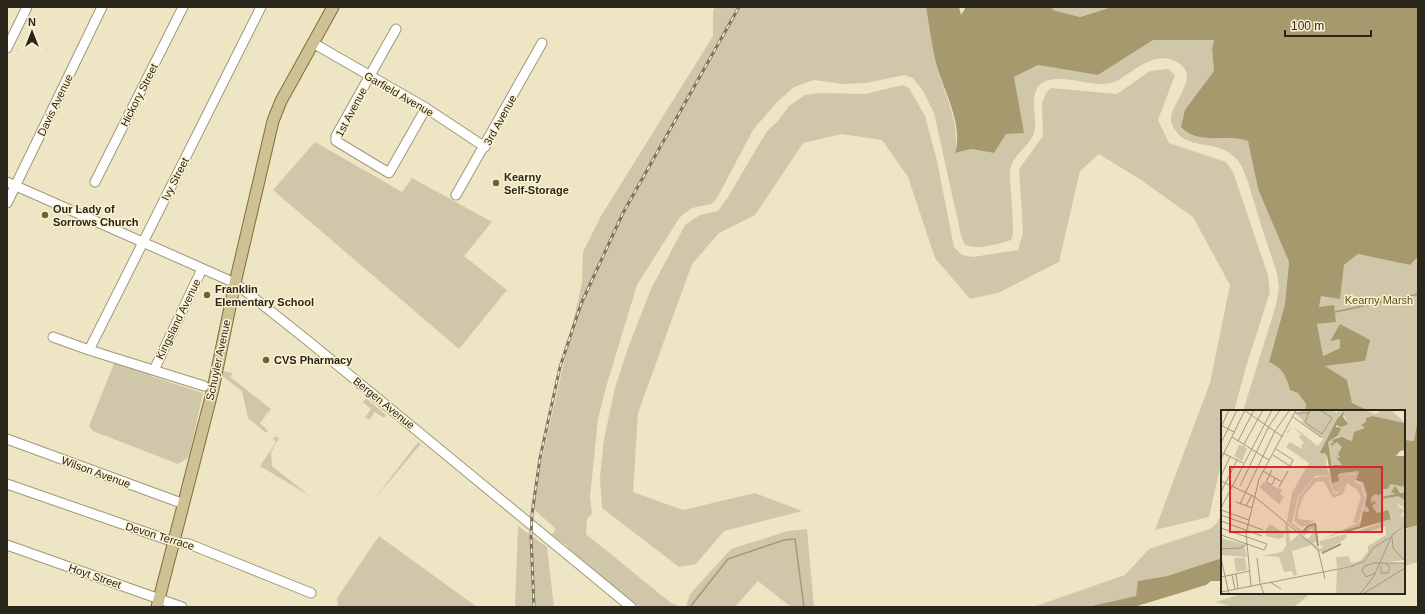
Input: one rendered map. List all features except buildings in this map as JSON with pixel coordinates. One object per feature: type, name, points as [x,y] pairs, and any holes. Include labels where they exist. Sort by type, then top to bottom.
[{"type":"main road","name":"Schuyler Avenue","points":[[158,603],[213,389],[235,283],[273,121],[281,101],[334,7]]},
{"type":"street","points":[[7,48],[27,7]]},
{"type":"street","name":"Davis Avenue","points":[[7,203],[11,183],[102,7]]},
{"type":"street","name":"Hickory Street","points":[[95,182],[183,7]]},
{"type":"street","name":"Ivy Street","points":[[89,350],[261,7]]},
{"type":"street","name":"1st Avenue","points":[[396,29],[336,136],[336,141],[389,173],[426,108]]},
{"type":"street","name":"Garfield Avenue","points":[[313,43],[426,108],[485,147]]},
{"type":"street","name":"3rd Avenue","points":[[456,195],[485,147],[542,43]]},
{"type":"street","name":"Bergen Avenue","points":[[11,183],[235,283],[307,340],[631,607]]},
{"type":"street","name":"Kingsland Avenue","points":[[154,370],[202,269]]},
{"type":"street","points":[[53,337],[89,350],[204,386]]},
{"type":"street","name":"Wilson Avenue","points":[[7,439],[184,504]]},
{"type":"street","name":"Devon Terrace","points":[[7,484],[174,542],[189,544],[311,592]]},
{"type":"street","name":"Hoyt Street","points":[[7,545],[158,603],[182,607]]},
{"type":"green space","points":[[715,7],[926,7],[935,59],[953,117],[956,141],[955,153],[971,149],[994,153],[1014,77],[1038,65],[1098,75],[1153,40],[1214,39],[1212,49],[1214,71],[1206,83],[1202,138],[1237,138],[1248,141],[1258,189],[1289,262],[1285,304],[1269,362],[1281,370],[1290,390],[1298,393],[1306,404],[1305,410],[1243,410],[1276,305],[1279,288],[1277,273],[1248,181],[1238,161],[1223,149],[1186,140],[1180,136],[1171,123],[1172,112],[1186,84],[1187,77],[1185,70],[1181,65],[1164,58],[1156,59],[1140,66],[1117,81],[1110,83],[1102,84],[1057,79],[1042,83],[1037,88],[1035,94],[1035,128],[1031,140],[1014,159],[1010,171],[1013,229],[1011,240],[981,247],[974,247],[964,244],[934,113],[923,91],[913,78],[904,75],[866,83],[844,84],[814,80],[794,87],[776,103],[753,130],[717,198],[711,204],[692,208],[680,217],[637,285],[606,387],[598,419],[590,497],[592,514],[587,519],[586,534],[671,603],[682,607],[639,607],[569,549],[566,544],[552,535],[556,529],[531,507],[582,283],[583,252],[601,216],[713,36],[713,11]]},
{"type":"green space","points":[[1052,7],[1112,7],[1080,17],[1053,10]]},
{"type":"green space","points":[[1168,69],[1175,75],[1158,120],[1169,143],[1226,162],[1233,172],[1268,275],[1270,292],[1246,367],[1234,410],[1221,410],[1221,463],[1209,517],[1155,530],[1210,383],[1230,285],[1193,217],[1141,180],[1099,154],[1080,171],[1059,262],[998,293],[970,299],[935,258],[908,177],[882,140],[842,134],[803,143],[755,215],[719,233],[692,264],[638,413],[633,492],[683,510],[755,493],[802,511],[724,531],[696,564],[679,567],[602,508],[600,477],[604,439],[615,388],[628,348],[651,289],[685,225],[700,215],[718,211],[728,197],[767,131],[778,121],[789,106],[805,95],[820,93],[866,94],[902,85],[909,88],[925,116],[937,161],[954,247],[962,255],[973,257],[1018,250],[1023,233],[1019,169],[1043,136],[1042,103],[1046,93],[1051,88],[1117,94],[1150,71]]},
{"type":"green space","points":[[315,142],[402,192],[412,178],[492,222],[464,256],[507,290],[459,349],[273,190]]},
{"type":"green space","name":"Kearny Marsh","points":[[1358,254],[1410,265],[1418,257],[1418,418],[1414,441],[1405,440],[1405,410],[1368,410],[1352,403],[1347,380],[1324,366],[1365,361],[1340,325],[1330,340],[1340,339],[1340,348],[1322,356],[1317,324],[1336,322],[1319,307],[1321,295],[1339,298],[1344,265]]},
{"type":"green space","points":[[115,361],[150,373],[151,376],[203,393],[189,457],[178,464],[93,431],[89,426]]},
{"type":"green space","points":[[223,371],[233,373],[230,377],[271,409],[268,413],[265,412],[267,414],[260,423],[268,431],[266,433],[248,418],[242,391],[221,375]]},
{"type":"green space","points":[[366,398],[386,415],[384,418],[375,412],[369,420],[365,417],[371,409],[363,402]]},
{"type":"green space","points":[[276,436],[279,438],[271,452],[272,466],[310,496],[260,466],[276,442],[273,439]]},
{"type":"green space","points":[[418,442],[426,449],[420,445],[372,502]]},
{"type":"green space","points":[[1221,512],[1221,558],[1167,576],[1139,581],[1136,596],[1087,607],[1033,607],[1125,575],[1149,549],[1210,529],[1218,522]]},
{"type":"green space","points":[[1418,525],[1418,562],[1405,566],[1405,531],[1406,529]]},
{"type":"green space","points":[[518,526],[547,547],[554,607],[515,607]]},
{"type":"green space","points":[[807,529],[814,607],[791,607],[758,581],[735,607],[686,607],[690,594],[731,549],[788,531]]},
{"type":"green space","points":[[379,536],[477,607],[338,607],[337,598]]},
{"type":"green space","points":[[1241,594],[1310,594],[1294,607],[1232,607],[1216,602]]},
{"type":"shaded area","points":[[926,7],[959,7],[961,15],[966,7],[1052,7],[1053,10],[1080,17],[1112,7],[1418,7],[1418,257],[1410,265],[1358,254],[1344,265],[1340,299],[1321,296],[1319,307],[1334,305],[1336,322],[1317,324],[1323,356],[1340,348],[1340,339],[1330,341],[1340,324],[1370,340],[1365,361],[1325,366],[1347,380],[1352,403],[1368,410],[1305,410],[1306,404],[1298,393],[1290,390],[1281,370],[1269,362],[1285,304],[1289,262],[1258,189],[1248,141],[1231,138],[1204,138],[1188,133],[1181,127],[1185,110],[1214,71],[1212,49],[1214,40],[1153,40],[1098,75],[1038,65],[1014,77],[1024,133],[1006,134],[994,153],[971,149],[955,153],[957,129],[951,106],[938,70],[931,40]]},
{"type":"shaded area","points":[[1418,418],[1418,525],[1405,529],[1405,440],[1414,441]]},
{"type":"shaded area","points":[[1221,558],[1221,581],[1211,581],[1206,585],[1134,607],[1087,607],[1136,596],[1138,581],[1167,576]]},
{"type":"waterway","points":[[1335,312],[1418,294]]},
{"type":"waterway","points":[[690,607],[728,559],[784,540],[795,539],[804,607]]},
{"type":"railway","points":[[534,607],[531,536],[532,514],[540,458],[560,367],[581,304],[623,213],[739,7]]},
{"type":"place","name":"Kearny Self-Storage","points":[[496,183]]},
{"type":"place","name":"Our Lady of Sorrows Church","points":[[45,215]]},
{"type":"place","name":"Franklin Elementary School","points":[[207,295]]},
{"type":"place","name":"CVS Pharmacy","points":[[266,360]]}]
